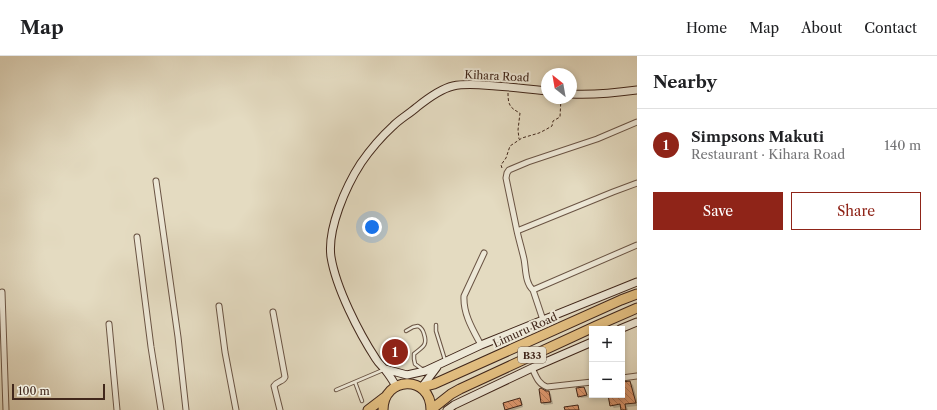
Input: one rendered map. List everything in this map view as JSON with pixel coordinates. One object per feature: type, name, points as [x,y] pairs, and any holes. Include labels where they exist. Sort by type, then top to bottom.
[{"type":"highway","name":"Limuru Road","points":[[422,387],[434,384],[637,294]]},
{"type":"highway","name":"B33","points":[[431,410],[451,394],[460,389],[637,308]]},
{"type":"highway","points":[[368,410],[396,386],[408,383],[422,387],[429,396],[431,410]]},
{"type":"highway","points":[[382,410],[385,397]]},
{"type":"main road","name":"Kihara Road","points":[[396,386],[377,360],[360,332],[342,294],[333,268],[331,242],[338,211],[351,182],[361,164],[394,125],[420,105],[451,86],[469,84],[541,90]]},
{"type":"main road","points":[[577,94],[609,94],[637,90]]},
{"type":"main road","points":[[385,369],[407,375],[425,372],[481,345],[637,282]]},
{"type":"main road","points":[[625,327],[637,322]]},
{"type":"main road","points":[[447,410],[454,405],[532,368],[589,343]]},
{"type":"main road","points":[[422,387],[438,366]]},
{"type":"street","points":[[543,320],[533,290],[530,288],[526,273],[506,178],[507,173],[509,170],[528,162],[597,140],[637,122]]},
{"type":"street","points":[[156,181],[178,337],[186,410]]},
{"type":"street","points":[[517,231],[637,183]]},
{"type":"street","points":[[137,237],[161,410]]},
{"type":"street","points":[[533,290],[637,245]]},
{"type":"street","points":[[481,345],[468,320],[464,308],[464,296],[484,253]]},
{"type":"street","points":[[2,292],[6,410]]},
{"type":"street","points":[[219,306],[225,352],[236,410]]},
{"type":"street","points":[[273,312],[285,377],[274,386],[280,410]]},
{"type":"street","points":[[109,324],[117,410]]},
{"type":"street","points":[[532,368],[539,382],[547,387],[589,382]]},
{"type":"street","points":[[625,378],[637,376]]},
{"type":"lane","points":[[436,325],[436,331],[445,362]]},
{"type":"lane","points":[[406,331],[415,326],[423,329],[426,340],[424,345],[414,354],[414,359],[415,364],[425,372]]},
{"type":"lane","points":[[336,390],[385,369]]},
{"type":"lane","points":[[355,382],[362,401]]},
{"type":"path","points":[[508,87],[508,101],[510,106],[520,113],[518,130],[519,140]]},
{"type":"path","points":[[506,178],[501,165],[506,158],[510,146],[522,138],[539,133],[552,126],[553,121],[560,117],[561,104]]},
{"type":"building","points":[[630,381],[636,403],[625,404],[626,410],[621,410],[620,404],[610,406],[609,398],[625,398],[625,382]]},
{"type":"building","points":[[584,387],[587,395],[578,397],[576,388]]},
{"type":"building","points":[[541,388],[549,391],[551,402],[541,403],[539,389]]},
{"type":"building","points":[[520,398],[522,405],[505,410],[503,403]]},
{"type":"building","points":[[578,405],[579,410],[565,410],[564,407]]},
{"type":"place","name":"Simpsons Makuti","points":[[395,352]]}]
